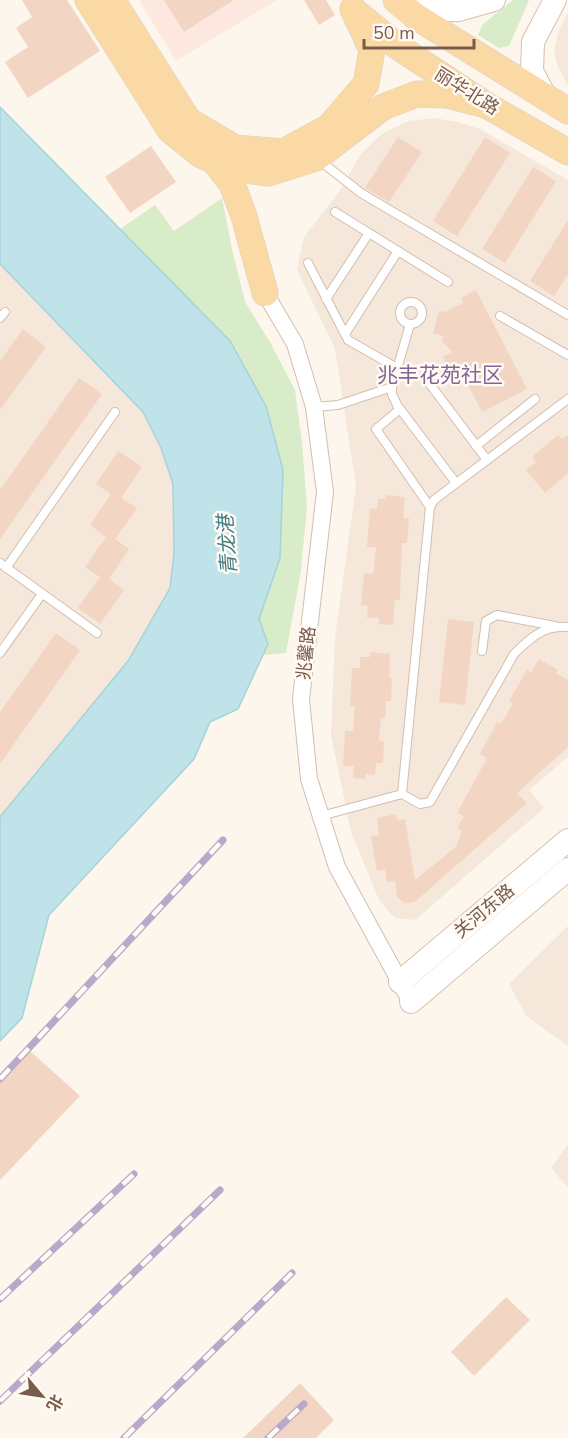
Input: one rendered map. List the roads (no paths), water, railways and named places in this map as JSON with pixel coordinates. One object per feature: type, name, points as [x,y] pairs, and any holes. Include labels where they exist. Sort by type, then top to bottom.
[{"type":"main road","points":[[87,0],[170,130],[201,155],[230,168],[270,173],[316,158],[383,107],[417,94],[447,95],[486,105]]},
{"type":"main road","points":[[112,0],[188,120],[235,148],[283,152],[329,127],[366,84],[372,50],[349,5]]},
{"type":"main road","name":"丽华北路","points":[[396,0],[415,16],[568,111]]},
{"type":"main road","points":[[403,0],[421,10],[459,10],[494,0]]},
{"type":"main road","points":[[545,96],[532,71],[533,42],[555,0]]},
{"type":"main road","name":"丽华北路","points":[[349,5],[397,46],[486,105],[568,152]]},
{"type":"main road","points":[[214,161],[232,184],[265,293]]},
{"type":"main road","name":"关河东路","points":[[400,981],[568,840]]},
{"type":"main road","name":"关河东路","points":[[411,1002],[567,871]]},
{"type":"street","name":"兆馨路","points":[[265,293],[295,344],[314,407],[325,492],[301,699],[309,779],[337,867],[411,1002]]},
{"type":"lane","points":[[316,158],[361,193],[568,315]]},
{"type":"lane","points":[[335,212],[448,282]]},
{"type":"lane","points":[[326,299],[369,233]]},
{"type":"lane","points":[[345,334],[398,251]]},
{"type":"lane","points":[[308,263],[348,339],[397,368]]},
{"type":"lane","points":[[500,316],[568,355]]},
{"type":"lane","points":[[410,324],[392,394],[400,409],[456,483]]},
{"type":"lane","points":[[426,379],[487,460]]},
{"type":"lane","points":[[314,407],[338,405],[392,387]]},
{"type":"lane","points":[[476,446],[535,399]]},
{"type":"lane","points":[[402,794],[430,507],[434,500],[568,399]]},
{"type":"lane","points":[[400,409],[376,429],[430,507]]},
{"type":"lane","points":[[97,633],[3,566],[116,412]]},
{"type":"lane","points":[[0,653],[42,594]]},
{"type":"lane","points":[[482,651],[486,621],[497,615],[568,627]]},
{"type":"lane","points":[[321,816],[402,794],[420,804],[430,802],[514,654],[531,637],[556,626]]},
{"type":"water","name":"青龙港","points":[[0,107],[230,341],[266,406],[283,470],[280,558],[259,619],[268,644],[238,709],[210,722],[194,759],[49,915],[22,1018],[0,1041],[0,817],[128,661],[170,588],[174,553],[173,484],[161,448],[143,412],[0,264]]},
{"type":"railway","points":[[0,1079],[223,840]]},
{"type":"railway","points":[[0,1299],[134,1174]]},
{"type":"railway","points":[[0,1401],[220,1190]]},
{"type":"railway","points":[[124,1438],[292,1273]]},
{"type":"railway","points":[[268,1438],[304,1404]]},
{"type":"district","name":"兆丰花苑社区","points":[[440,375]]}]
